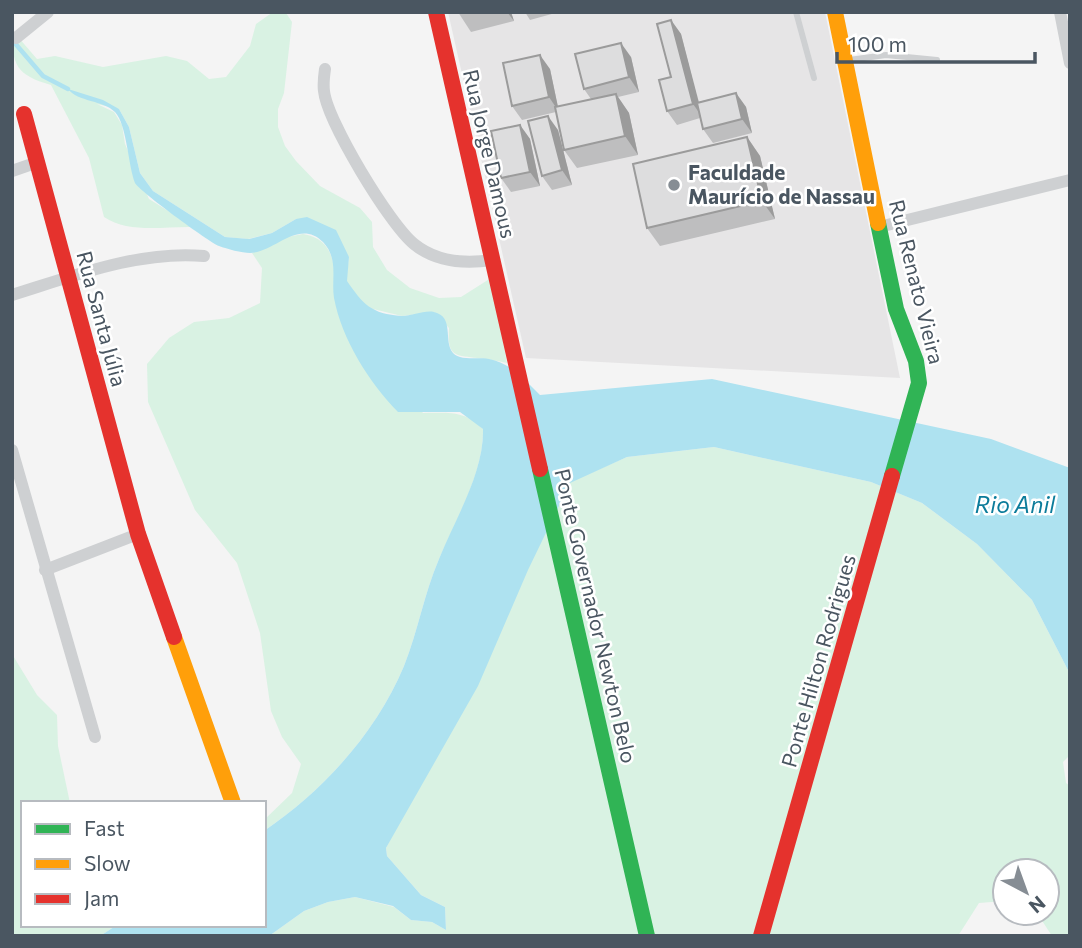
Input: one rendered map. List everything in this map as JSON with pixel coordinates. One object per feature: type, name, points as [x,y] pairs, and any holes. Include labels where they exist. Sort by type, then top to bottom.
[{"type":"main road","name":"Rua Jorge Damous","points":[[436,12],[502,306]]},
{"type":"main road","name":"Rua Renato Vieira","points":[[835,12],[896,309],[916,361],[919,383],[917,398]]},
{"type":"main road","name":"Rua Santa Júlia","points":[[24,114],[138,534],[232,801]]},
{"type":"main road","name":"Ponte Governador Newton Belo","points":[[502,306],[647,936]]},
{"type":"main road","name":"Ponte Hilton Rodrigues","points":[[761,936],[917,398]]},
{"type":"street","points":[[16,38],[48,12]]},
{"type":"street","points":[[1060,12],[1070,63]]},
{"type":"street","points":[[325,69],[324,91],[329,110],[366,180],[413,244],[431,255],[471,263],[492,260]]},
{"type":"street","points":[[12,171],[36,163]]},
{"type":"street","points":[[879,228],[1070,180]]},
{"type":"street","points":[[12,295],[172,253],[204,256]]},
{"type":"street","points":[[12,450],[95,737]]},
{"type":"street","points":[[45,570],[138,534]]},
{"type":"lane","points":[[796,12],[814,78]]},
{"type":"lane","points":[[845,61],[886,55],[937,60]]},
{"type":"shaded area","name":"Faculdade Maurício de Nassau","points":[[448,12],[825,12],[900,378],[526,358]]},
{"type":"green space","points":[[273,12],[286,13],[292,22],[284,93],[278,109],[278,127],[285,146],[320,186],[360,208],[372,222],[373,247],[387,270],[410,288],[439,298],[461,297],[491,278],[507,363],[454,353],[449,344],[449,328],[434,312],[402,316],[365,307],[346,281],[349,257],[296,219],[272,233],[248,239],[225,237],[153,191],[140,173],[129,127],[119,109],[97,104],[114,112],[122,125],[125,144],[149,199],[194,227],[125,226],[104,217],[89,158],[51,85],[23,72],[18,67],[13,52],[12,30],[37,59],[55,56],[103,67],[166,56],[187,61],[209,79],[226,77],[250,46],[256,24]]},
{"type":"green space","points":[[303,234],[314,237],[328,249],[334,267],[334,297],[423,413],[455,414],[469,418],[483,429],[474,479],[439,559],[409,653],[392,691],[379,714],[346,759],[307,798],[266,830],[266,818],[292,793],[301,764],[282,737],[271,711],[260,633],[237,563],[195,510],[148,402],[147,364],[169,338],[194,322],[229,318],[260,303],[262,268],[252,253],[287,237]]},
{"type":"green space","points":[[714,447],[871,482],[922,503],[977,544],[1032,600],[1070,674],[1070,755],[1063,762],[1066,783],[1070,786],[1070,936],[1052,936],[1046,927],[1061,927],[1061,857],[991,857],[991,902],[979,903],[958,936],[269,936],[304,911],[328,902],[355,897],[394,907],[411,920],[432,922],[446,930],[445,907],[421,895],[387,856],[386,848],[570,482],[627,457]]},
{"type":"green space","points":[[12,654],[37,695],[57,715],[58,746],[70,801],[21,801],[21,927],[114,927],[100,936],[12,936]]},
{"type":"water","name":"Rio Anil","points":[[68,89],[103,100],[119,109],[129,127],[140,173],[153,191],[225,237],[249,239],[272,233],[296,219],[307,217],[336,230],[349,257],[347,281],[369,306],[391,315],[434,312],[440,315],[447,324],[453,353],[460,357],[489,359],[504,364],[517,372],[540,395],[712,379],[991,439],[1070,468],[1070,674],[1032,600],[977,544],[922,503],[871,482],[714,447],[627,457],[570,483],[528,570],[478,686],[386,848],[387,856],[421,895],[445,907],[446,930],[432,922],[411,920],[393,906],[355,897],[328,902],[304,911],[269,936],[100,936],[114,927],[266,927],[266,830],[307,798],[346,759],[379,714],[392,691],[409,653],[434,572],[474,479],[483,429],[460,412],[398,412],[387,400],[358,360],[343,329],[334,298],[333,262],[323,242],[305,233],[250,253],[219,246],[160,205],[135,183],[125,135],[115,112]]},
{"type":"building","points":[[671,20],[693,104],[667,111],[659,80],[671,77],[657,24]]},
{"type":"building","points":[[621,43],[629,77],[584,89],[575,54]]},
{"type":"building","points":[[540,55],[549,97],[512,106],[503,63]]},
{"type":"building","points":[[736,93],[742,119],[703,129],[697,103]]},
{"type":"building","points":[[616,94],[625,136],[564,150],[555,107]]},
{"type":"building","points":[[548,116],[562,170],[542,176],[528,121]]},
{"type":"building","points":[[520,125],[530,172],[501,178],[491,131]]},
{"type":"building","points":[[747,137],[762,201],[647,228],[633,164]]},
{"type":"waterway","points":[[13,41],[43,76],[68,89]]},
{"type":"traffic: fast","points":[[878,223],[896,309],[916,361],[919,383],[892,476]]},
{"type":"traffic: fast","points":[[540,469],[647,936]]},
{"type":"traffic: slow","points":[[835,12],[878,223]]},
{"type":"traffic: slow","points":[[174,637],[232,801]]},
{"type":"traffic: jam","points":[[436,12],[540,469]]},
{"type":"traffic: jam","points":[[24,114],[138,534],[174,637]]},
{"type":"traffic: jam","points":[[761,936],[892,476]]},
{"type":"place","name":"Faculdade Maurício de Nassau","points":[[674,185]]}]
